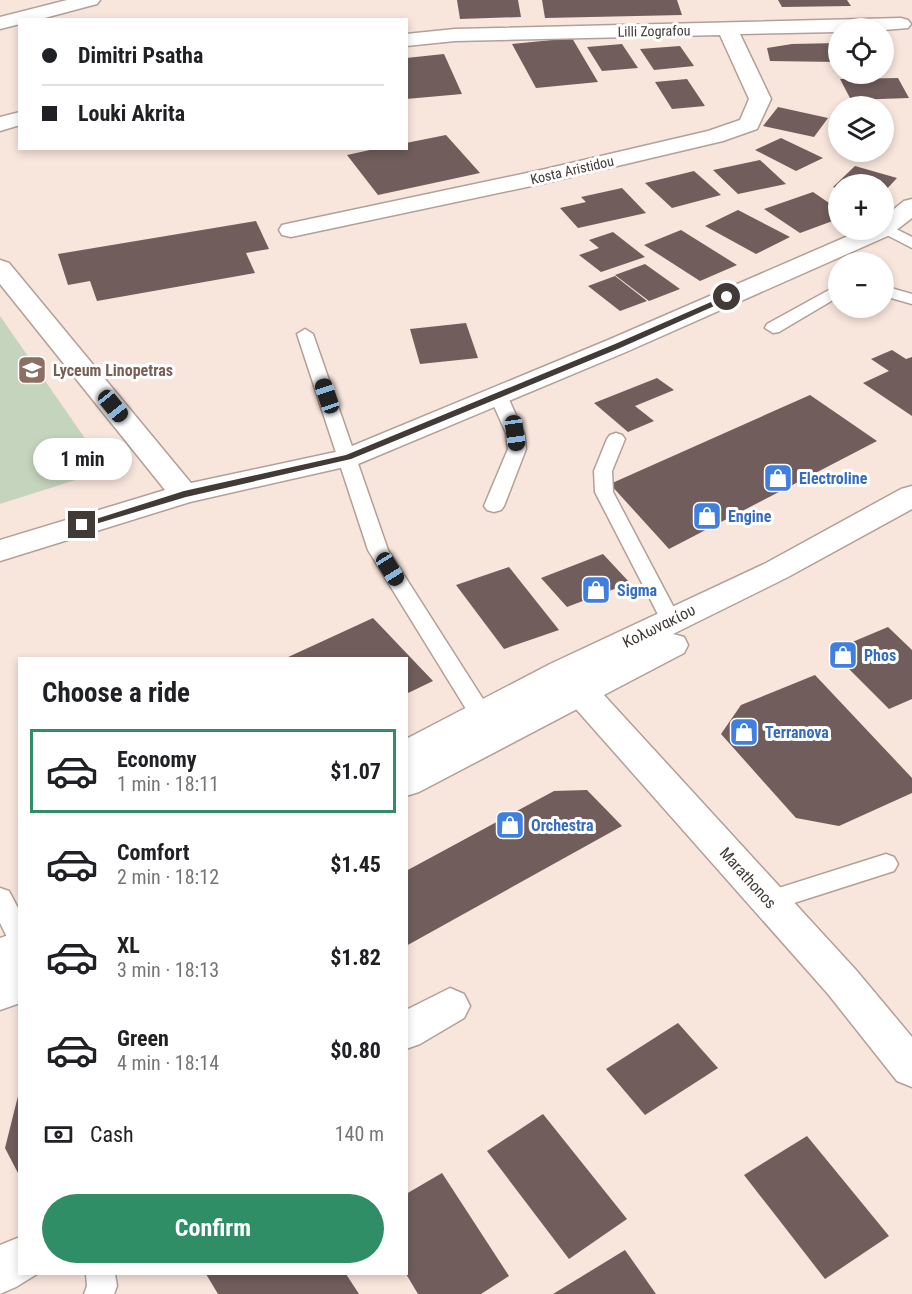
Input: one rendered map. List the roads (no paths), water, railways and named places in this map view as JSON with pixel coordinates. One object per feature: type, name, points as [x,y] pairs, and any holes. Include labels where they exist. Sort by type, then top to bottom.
[{"type":"street","points":[[20,18],[90,0]]},
{"type":"street","points":[[0,23],[18,18]]},
{"type":"street","name":"Lilli Zografou","points":[[408,40],[455,35],[901,23]]},
{"type":"street","name":"Kosta Aristidou","points":[[291,230],[611,161],[715,136],[749,124],[760,99],[728,29]]},
{"type":"street","points":[[0,124],[18,119]]},
{"type":"street","points":[[894,220],[912,206]]},
{"type":"street","points":[[0,551],[184,494],[348,458],[617,346],[858,240]]},
{"type":"street","points":[[0,268],[184,494]]},
{"type":"street","name":"Κολωνακίου","points":[[408,754],[562,673],[777,570],[912,496]]},
{"type":"street","name":"Κολωνακίου","points":[[408,781],[912,522]]},
{"type":"street","name":"Marathonos","points":[[580,692],[842,982],[912,1068]]},
{"type":"street","points":[[0,957],[18,948]]},
{"type":"street","points":[[0,993],[18,984]]},
{"type":"street","points":[[408,1030],[450,1006]]},
{"type":"street","points":[[0,1271],[18,1260]]},
{"type":"lane","points":[[894,234],[912,243]]},
{"type":"lane","points":[[894,294],[912,299]]},
{"type":"lane","points":[[773,328],[828,296]]},
{"type":"lane","points":[[305,334],[378,550],[482,716]]},
{"type":"lane","points":[[494,506],[517,449],[515,433],[498,394]]},
{"type":"lane","points":[[616,439],[603,471],[604,492],[671,621]]},
{"type":"lane","points":[[769,902],[886,864]]},
{"type":"lane","points":[[0,898],[18,934]]},
{"type":"lane","points":[[99,1294],[102,1286],[101,1275]]},
{"type":"place","name":"Lyceum Linopetras","points":[[32,370]]},
{"type":"place","name":"Electroline","points":[[778,478]]},
{"type":"place","name":"Engine","points":[[707,516]]},
{"type":"place","name":"Sigma","points":[[596,590]]},
{"type":"place","name":"Phos","points":[[843,655]]},
{"type":"place","name":"Terranova","points":[[744,732]]},
{"type":"place","name":"Orchestra","points":[[510,825]]}]
